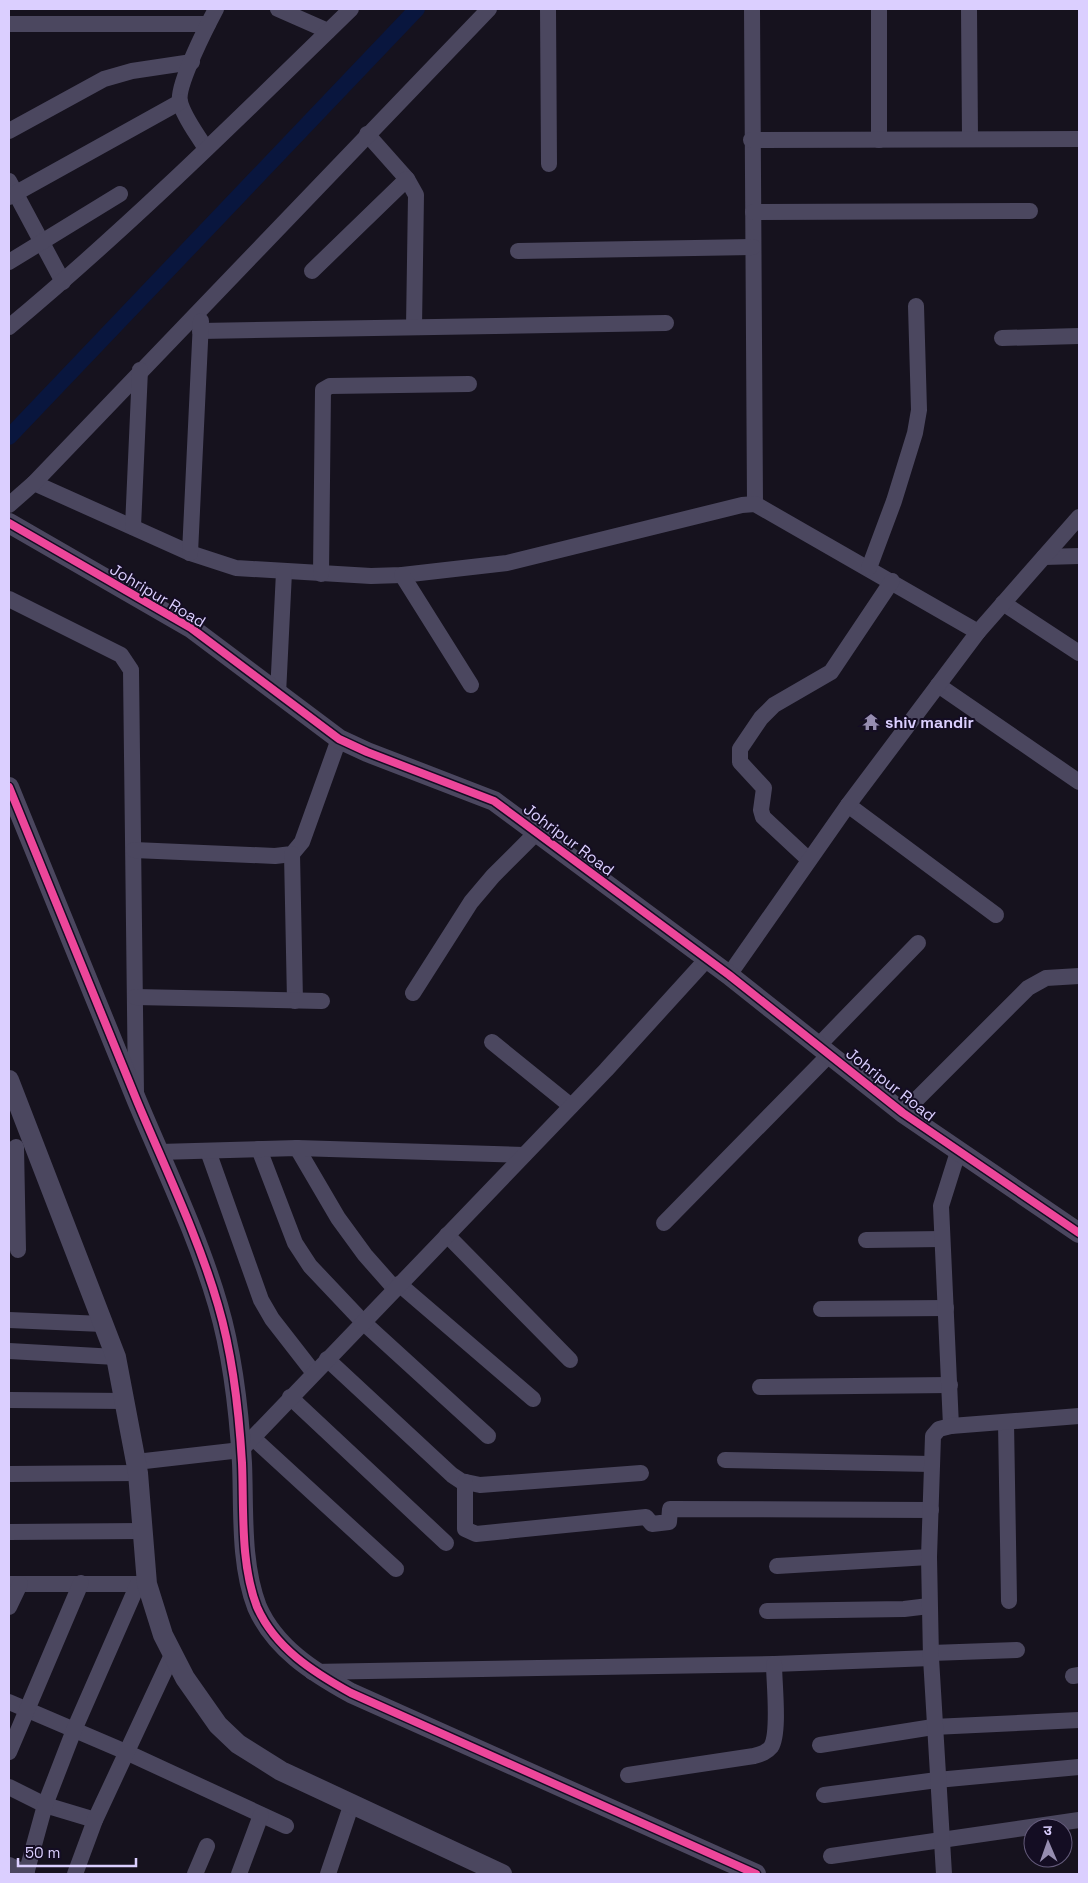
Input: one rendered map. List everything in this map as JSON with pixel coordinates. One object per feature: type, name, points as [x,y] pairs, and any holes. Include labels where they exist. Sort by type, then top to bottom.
[{"type":"street","points":[[206,149],[180,102],[181,89],[216,9]]},
{"type":"street","points":[[278,9],[328,31]]},
{"type":"street","points":[[9,327],[63,282],[162,193],[350,9]]},
{"type":"street","points":[[9,505],[34,483],[201,306],[489,9]]},
{"type":"street","points":[[548,9],[548,164]]},
{"type":"street","points":[[752,9],[755,504]]},
{"type":"street","points":[[879,9],[879,140]]},
{"type":"street","points":[[969,9],[970,139]]},
{"type":"street","points":[[9,24],[208,24]]},
{"type":"street","points":[[9,131],[104,79],[132,71],[192,62]]},
{"type":"street","points":[[63,282],[43,243],[11,191],[180,102]]},
{"type":"street","points":[[367,134],[413,186],[416,205],[414,327]]},
{"type":"street","points":[[752,140],[1079,139]]},
{"type":"street","points":[[312,271],[407,179]]},
{"type":"street","points":[[9,262],[43,243],[120,194]]},
{"type":"street","points":[[753,212],[1030,211]]},
{"type":"street","points":[[518,251],[753,247]]},
{"type":"street","points":[[190,553],[201,306]]},
{"type":"street","points":[[869,568],[894,501],[919,410],[916,306]]},
{"type":"street","points":[[200,330],[666,323]]},
{"type":"street","points":[[1002,338],[1079,336]]},
{"type":"street","points":[[132,527],[140,370]]},
{"type":"street","points":[[321,574],[323,390],[330,386],[469,384]]},
{"type":"street","points":[[34,483],[190,553],[236,568],[321,574],[402,575],[507,563],[733,507],[755,504],[978,632]]},
{"type":"street","points":[[729,975],[848,805],[978,632],[1079,517]]},
{"type":"street","name":"Johripur Road","points":[[9,523],[191,628],[339,739],[367,752],[494,801],[729,975],[903,1112],[958,1152],[1079,1233]]},
{"type":"street","points":[[1044,556],[1079,556]]},
{"type":"street","points":[[278,694],[284,572]]},
{"type":"street","points":[[402,575],[471,685]]},
{"type":"street","points":[[809,860],[763,818],[761,810],[764,788],[740,762],[740,749],[761,718],[774,705],[831,672],[892,582]]},
{"type":"street","points":[[9,599],[121,655],[127,660],[132,679],[136,1098]]},
{"type":"street","points":[[1003,603],[1079,653]]},
{"type":"street","points":[[938,685],[1079,782]]},
{"type":"street","points":[[295,1001],[292,854],[302,842],[339,739]]},
{"type":"street","points":[[9,787],[189,1225],[218,1304],[247,1444],[248,1570],[257,1606],[273,1634],[312,1672],[351,1693],[756,1874]]},
{"type":"street","points":[[848,805],[996,915]]},
{"type":"street","points":[[413,993],[471,902],[493,876],[537,832]]},
{"type":"street","points":[[134,850],[275,856],[292,854]]},
{"type":"street","points":[[664,1223],[824,1050],[918,942]]},
{"type":"street","points":[[9,1474],[137,1467],[159,1459],[214,1454],[247,1444],[362,1322],[572,1106],[707,959]]},
{"type":"street","points":[[903,1112],[1028,988],[1046,978],[1079,976]]},
{"type":"street","points":[[135,997],[322,1001]]},
{"type":"street","points":[[492,1042],[572,1106]]},
{"type":"street","points":[[9,1080],[19,1147],[18,1250]]},
{"type":"street","points":[[19,1147],[103,1324],[116,1357],[137,1467],[142,1531],[142,1584],[172,1655],[218,1725],[238,1744],[281,1771],[351,1806],[502,1874]]},
{"type":"street","points":[[158,1152],[297,1148],[524,1155]]},
{"type":"street","points":[[297,1148],[338,1218],[365,1255],[397,1287],[533,1399]]},
{"type":"street","points":[[259,1149],[295,1243],[310,1266],[362,1322],[488,1436]]},
{"type":"street","points":[[208,1151],[262,1300],[272,1320],[314,1373]]},
{"type":"street","points":[[951,1426],[941,1206],[958,1152]]},
{"type":"street","points":[[447,1235],[570,1360]]},
{"type":"street","points":[[866,1240],[942,1239]]},
{"type":"street","points":[[821,1309],[946,1308]]},
{"type":"street","points":[[9,1320],[103,1324]]},
{"type":"street","points":[[9,1351],[116,1357]]},
{"type":"street","points":[[327,1359],[452,1475],[465,1482],[480,1485],[641,1473]]},
{"type":"street","points":[[760,1387],[950,1385]]},
{"type":"street","points":[[290,1397],[446,1543]]},
{"type":"street","points":[[9,1400],[126,1402]]},
{"type":"street","points":[[944,1874],[931,1656],[929,1556],[933,1440],[936,1431],[951,1426],[1079,1416]]},
{"type":"street","points":[[1006,1422],[1009,1600]]},
{"type":"street","points":[[247,1444],[396,1568]]},
{"type":"street","points":[[725,1460],[932,1464]]},
{"type":"street","points":[[465,1482],[465,1529],[476,1534],[646,1518],[652,1524],[668,1522],[670,1509],[931,1510]]},
{"type":"street","points":[[9,1532],[142,1531]]},
{"type":"street","points":[[777,1566],[929,1556]]},
{"type":"street","points":[[9,1607],[14,1584],[142,1584]]},
{"type":"street","points":[[9,1752],[81,1584]]},
{"type":"street","points":[[9,1865],[26,1874],[45,1805],[74,1730],[142,1584]]},
{"type":"street","points":[[767,1611],[904,1609],[930,1606]]},
{"type":"street","points":[[312,1672],[774,1664],[1017,1650]]},
{"type":"street","points":[[75,1874],[95,1820],[172,1655]]},
{"type":"street","points":[[628,1775],[765,1753],[772,1745],[775,1733],[774,1664]]},
{"type":"street","points":[[9,1702],[126,1752],[286,1826]]},
{"type":"street","points":[[820,1745],[934,1727],[1079,1720]]},
{"type":"street","points":[[824,1795],[937,1780],[1079,1767]]},
{"type":"street","points":[[9,1787],[45,1805],[95,1820]]},
{"type":"street","points":[[328,1874],[351,1806]]},
{"type":"street","points":[[239,1874],[262,1815]]},
{"type":"street","points":[[832,1856],[1079,1820]]},
{"type":"street","points":[[195,1874],[207,1846]]},
{"type":"waterway","points":[[9,437],[417,9]]},
{"type":"cycle path","points":[[9,523],[191,628],[339,739],[367,752],[494,801],[729,975],[903,1113],[1079,1233]]},
{"type":"cycle path","points":[[9,787],[191,1228],[218,1305],[228,1344],[237,1404],[242,1463],[245,1554],[252,1590],[257,1607],[265,1622],[274,1635],[296,1658],[351,1693],[756,1874]]},
{"type":"place","name":"shiv mandir","points":[[871,722]]}]
